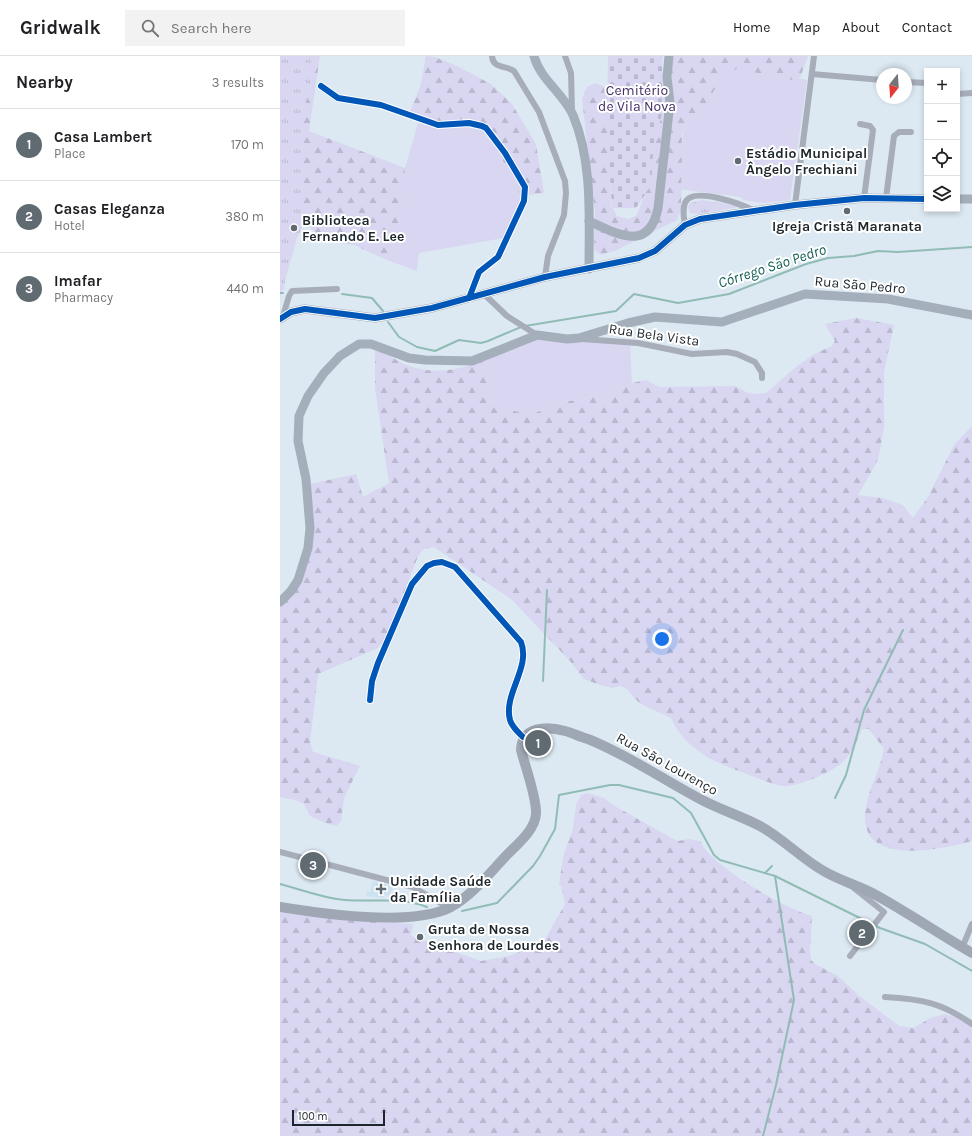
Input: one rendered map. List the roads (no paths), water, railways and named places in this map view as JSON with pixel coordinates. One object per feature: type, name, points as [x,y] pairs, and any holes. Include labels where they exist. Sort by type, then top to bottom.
[{"type":"main road","name":"Rua São Lourenço","points":[[523,737],[536,729],[547,728],[565,731],[612,749],[703,801],[762,827],[814,864],[842,881],[872,893],[909,913],[972,953]]},
{"type":"main road","points":[[280,907],[327,913],[392,917],[423,915],[449,908],[466,897],[516,846],[534,823],[536,807],[521,750],[523,737]]},
{"type":"street","points":[[492,56],[493,62],[496,65],[514,71],[539,112],[565,181],[566,192],[564,215],[549,252],[545,277]]},
{"type":"street","points":[[534,56],[546,78],[572,114]]},
{"type":"street","points":[[565,56],[571,73],[572,114],[585,160],[588,184],[589,268]]},
{"type":"street","points":[[589,221],[619,235],[635,238],[646,232],[653,224],[658,208],[670,103],[667,77],[669,56]]},
{"type":"street","points":[[795,205],[814,56]]},
{"type":"street","points":[[812,74],[876,79]]},
{"type":"street","points":[[912,83],[924,84]]},
{"type":"street","points":[[321,86],[338,98],[381,105],[438,124],[469,124],[482,126],[486,128],[505,153],[525,187],[524,201],[498,258],[477,275],[469,298]]},
{"type":"street","points":[[960,94],[972,93]]},
{"type":"street","points":[[860,124],[870,126],[873,130],[864,198]]},
{"type":"street","points":[[886,198],[894,136],[899,132],[911,132]]},
{"type":"street","points":[[685,225],[683,209],[685,203],[691,197],[699,196],[727,200],[755,211]]},
{"type":"street","points":[[281,318],[298,310],[312,308],[375,318],[432,308],[484,295],[545,277],[647,255],[655,251],[685,225],[700,219],[795,205],[864,198],[924,199]]},
{"type":"street","points":[[960,199],[972,199]]},
{"type":"street","points":[[281,318],[292,291],[337,289]]},
{"type":"street","name":"Rua São Pedro","points":[[537,335],[567,339],[579,338],[628,323],[655,317],[722,322],[805,294],[888,299],[972,316]]},
{"type":"street","points":[[484,295],[519,324],[537,335]]},
{"type":"street","points":[[280,602],[291,591],[298,580],[308,548],[310,528],[306,479],[298,441],[299,416],[314,386],[334,362],[347,350],[364,344],[371,344],[409,358],[425,360],[472,361],[495,354],[537,335]]},
{"type":"street","name":"Rua Bela Vista","points":[[579,338],[638,343],[692,354],[727,352],[737,354],[755,362],[762,373],[762,378]]},
{"type":"street","points":[[370,700],[372,681],[378,663],[412,584],[427,566],[434,563],[446,563],[455,566],[520,642],[522,658],[509,710],[510,720],[514,728],[523,737]]},
{"type":"street","points":[[280,852],[413,887],[449,908]]},
{"type":"street","points":[[413,887],[418,878]]},
{"type":"street","points":[[842,881],[882,910],[883,914],[850,956]]},
{"type":"street","points":[[962,948],[972,924]]},
{"type":"street","points":[[885,997],[916,999],[934,1004],[954,1011],[972,1024]]},
{"type":"waterway","name":"Córrego São Pedro","points":[[525,326],[616,311],[634,294],[678,303],[729,294],[806,264],[828,258],[854,256],[878,251],[898,252],[972,247]]},
{"type":"waterway","name":"Córrego São Pedro","points":[[342,294],[372,298],[383,311]]},
{"type":"waterway","name":"Córrego São Pedro","points":[[388,322],[399,337],[417,347],[435,351],[459,340],[481,343],[521,327]]},
{"type":"waterway","points":[[543,681],[547,590]]},
{"type":"waterway","points":[[835,798],[846,775],[864,710],[903,630]]},
{"type":"waterway","points":[[462,911],[497,903],[533,866],[555,829],[559,795],[610,785],[619,785],[673,798],[691,813],[714,855],[720,860],[775,876],[880,928],[925,944],[972,971]]},
{"type":"waterway","points":[[765,873],[772,866]]},
{"type":"waterway","points":[[763,1136],[776,1085],[794,1000],[775,876]]},
{"type":"waterway","points":[[280,884],[337,899],[360,901],[405,901],[427,907]]},
{"type":"place","name":"Estádio Municipal Ângelo Frechiani","points":[[738,161]]},
{"type":"place","name":"Igreja Cristã Maranata","points":[[847,211]]},
{"type":"place","name":"Biblioteca Fernando E. Lee","points":[[294,228]]},
{"type":"place","name":"Casa Lambert","points":[[538,743]]},
{"type":"place","name":"Imafar","points":[[313,865]]},
{"type":"place","name":"Unidade Saúde da Família","points":[[381,889]]},
{"type":"place","name":"Casas Eleganza","points":[[862,933]]},
{"type":"place","name":"Gruta de Nossa Senhora de Lourdes","points":[[420,937]]},
{"type":"park label","name":"Cemitério de Vila Nova","points":[[637,98]]}]
